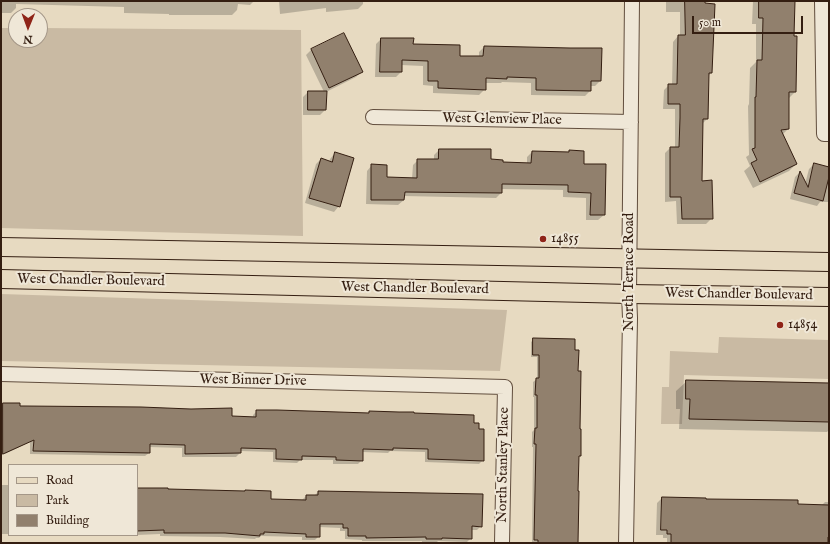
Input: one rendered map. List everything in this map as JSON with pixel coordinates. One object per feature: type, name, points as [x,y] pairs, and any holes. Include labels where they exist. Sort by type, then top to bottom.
[{"type":"main road","points":[[1,247],[829,262]]},
{"type":"main road","name":"West Chandler Boulevard","points":[[1,278],[629,294],[829,297]]},
{"type":"street","name":"North Terrace Road","points":[[626,543],[630,318],[629,258],[632,1]]},
{"type":"street","points":[[822,1],[826,134]]},
{"type":"street","name":"West Glenview Place","points":[[373,117],[631,122]]},
{"type":"street","name":"West Binner Drive","points":[[1,374],[505,387]]},
{"type":"street","name":"North Stanley Place","points":[[502,543],[505,387]]},
{"type":"green space","points":[[1,28],[8,28],[8,48],[48,48],[48,28],[301,30],[303,236],[1,228]]},
{"type":"green space","points":[[1,294],[507,310],[500,371],[1,361]]},
{"type":"green space","points":[[719,337],[829,340],[829,379],[684,375],[682,424],[661,424],[662,387],[669,387],[670,351],[718,353]]},
{"type":"building","points":[[685,1],[705,1],[705,3],[715,4],[712,73],[709,73],[708,119],[703,119],[702,181],[712,180],[713,219],[682,219],[681,197],[670,197],[670,147],[679,147],[680,104],[668,104],[668,84],[677,84],[678,35],[685,35]]},
{"type":"building","points":[[759,1],[795,1],[794,36],[797,36],[796,92],[789,92],[789,129],[781,130],[797,164],[760,182],[751,163],[757,160],[752,149],[755,148],[757,60],[762,60],[763,18],[759,18]]},
{"type":"building","points":[[344,33],[363,72],[329,88],[311,49]]},
{"type":"building","points":[[381,38],[414,38],[413,44],[460,45],[460,56],[483,56],[484,46],[602,48],[601,81],[591,81],[591,91],[536,90],[536,78],[507,77],[507,79],[486,78],[486,90],[438,88],[438,81],[428,81],[428,61],[402,60],[402,72],[380,72]]},
{"type":"building","points":[[308,91],[327,91],[326,110],[308,110]]},
{"type":"building","points":[[439,149],[491,149],[491,159],[503,160],[503,162],[531,163],[532,151],[584,151],[584,164],[606,164],[605,215],[590,215],[591,193],[568,192],[568,185],[502,184],[502,193],[405,192],[404,200],[371,200],[371,164],[387,165],[387,177],[417,178],[417,159],[438,159]]},
{"type":"building","points":[[335,152],[354,158],[340,207],[309,198],[321,158],[332,162]]},
{"type":"building","points":[[814,163],[829,167],[829,177],[823,201],[794,193],[800,171],[808,187]]},
{"type":"building","points":[[533,338],[575,339],[575,350],[579,350],[578,371],[581,371],[581,456],[579,456],[578,543],[538,543],[538,540],[534,540],[536,444],[534,444],[535,428],[537,428],[537,395],[535,395],[536,378],[539,378],[539,355],[533,355]]},
{"type":"building","points":[[686,380],[829,383],[829,422],[689,419],[690,399],[686,399]]},
{"type":"building","points":[[3,403],[20,403],[20,406],[191,409],[232,408],[232,416],[256,417],[256,410],[369,413],[369,411],[414,412],[474,415],[474,423],[479,423],[479,429],[484,429],[484,461],[428,459],[428,449],[393,448],[393,450],[363,449],[363,461],[336,460],[336,457],[302,456],[302,460],[276,459],[276,449],[241,448],[241,453],[185,454],[185,445],[150,444],[150,453],[33,451],[34,440],[3,454]]},
{"type":"building","points":[[138,488],[271,491],[271,499],[306,500],[306,495],[318,495],[318,491],[483,494],[482,527],[472,526],[472,539],[426,539],[426,537],[366,538],[366,536],[348,536],[348,528],[343,528],[343,524],[320,524],[320,537],[306,537],[306,534],[264,532],[264,534],[260,534],[260,536],[225,533],[164,533],[164,530],[138,531]]},
{"type":"building","points":[[662,497],[798,500],[798,504],[829,505],[828,543],[671,543],[671,534],[667,534],[667,530],[661,530]]},
{"type":"place","name":"14855","points":[[543,239]]},
{"type":"place","name":"14854","points":[[780,325]]}]
